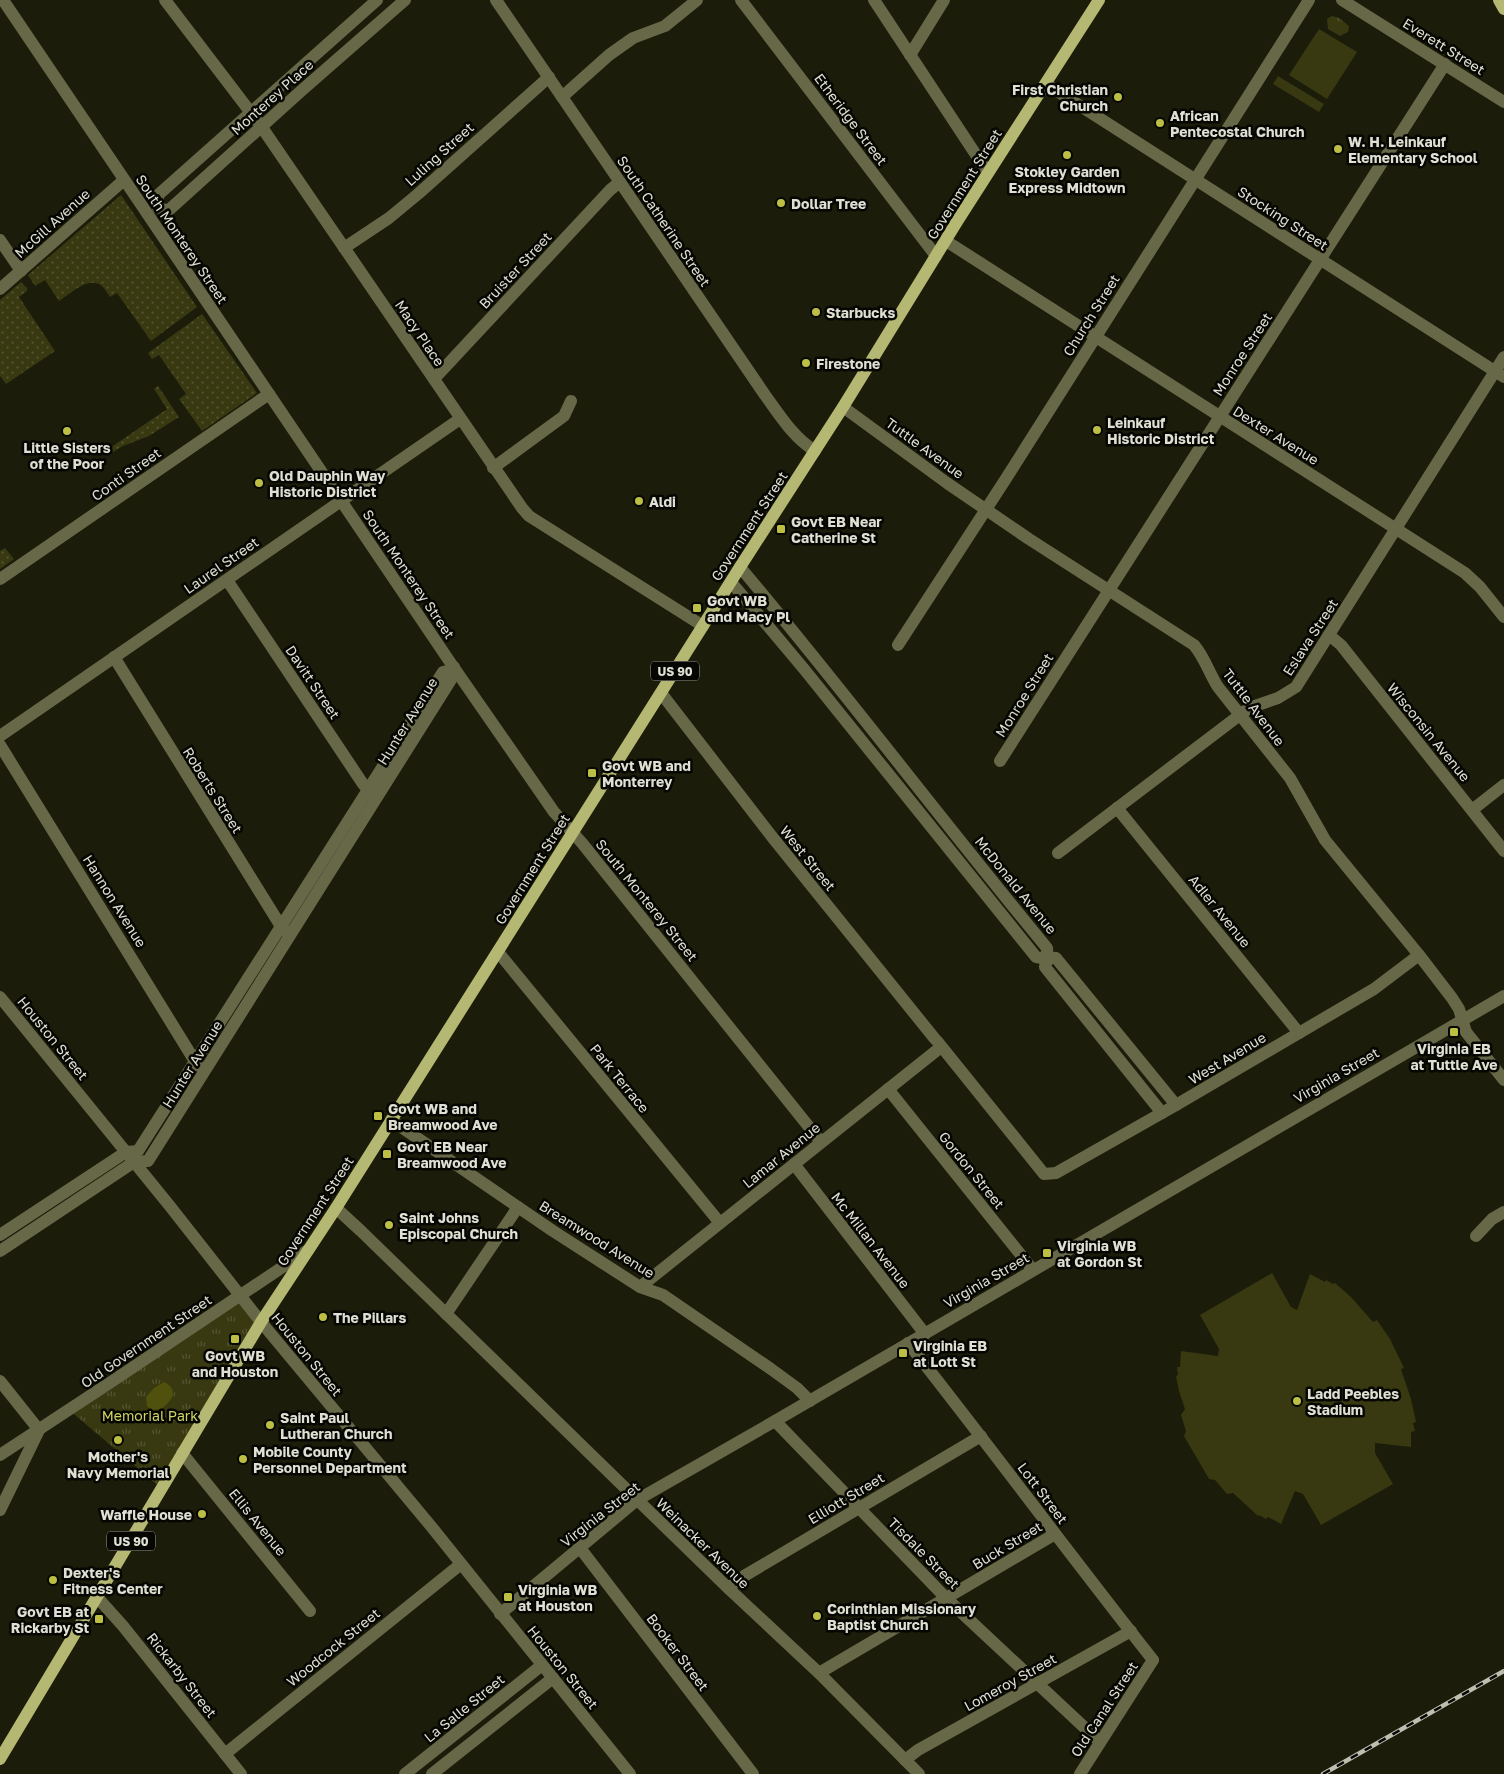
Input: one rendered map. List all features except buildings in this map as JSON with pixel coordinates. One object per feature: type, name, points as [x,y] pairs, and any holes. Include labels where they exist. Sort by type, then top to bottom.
[{"type":"main road","name":"Government Street","points":[[0,1759],[262,1322],[336,1208],[1099,0]]},
{"type":"main road","points":[[1499,0],[1504,8]]},
{"type":"street","name":"South Monterey Street","points":[[3,0],[124,180],[153,212],[269,394],[452,669],[554,812],[582,843],[822,1142]]},
{"type":"street","name":"Macy Place","points":[[165,0],[261,126],[460,419],[529,516],[703,626]]},
{"type":"street","name":"Monterey Place","points":[[377,0],[158,195],[153,212],[170,209],[261,126],[405,0]]},
{"type":"street","name":"South Catherine Street","points":[[496,0],[765,396],[801,442],[815,451]]},
{"type":"street","points":[[562,97],[609,55],[633,38],[665,26],[697,0]]},
{"type":"street","name":"Etheridge Street","points":[[741,0],[936,256]]},
{"type":"street","points":[[874,0],[988,173]]},
{"type":"street","points":[[910,55],[944,0]]},
{"type":"street","name":"Church Street","points":[[898,645],[1309,0]]},
{"type":"street","name":"Everett Street","points":[[1342,0],[1504,102]]},
{"type":"street","name":"Monroe Street","points":[[1000,761],[1445,64]]},
{"type":"street","name":"Luling Street","points":[[344,248],[389,218],[418,194],[549,77]]},
{"type":"street","name":"Stocking Street","points":[[1046,84],[1500,374]]},
{"type":"street","name":"McGill Avenue","points":[[0,289],[124,180]]},
{"type":"street","name":"Bruister Street","points":[[434,379],[610,190],[620,182]]},
{"type":"street","points":[[0,240],[21,271]]},
{"type":"street","name":"Dexter Avenue","points":[[946,240],[1094,337],[1471,577],[1504,617]]},
{"type":"street","name":"Eslava Street","points":[[1058,853],[1249,708],[1278,698],[1296,687],[1396,529],[1500,374],[1504,357]]},
{"type":"street","name":"Conti Street","points":[[0,579],[269,394]]},
{"type":"street","points":[[494,468],[564,416],[571,401]]},
{"type":"street","name":"Tuttle Avenue","points":[[843,407],[986,509],[1194,645],[1204,657],[1211,677],[1290,778],[1325,840],[1452,998],[1466,1032],[1504,1080]]},
{"type":"street","name":"Laurel Street","points":[[0,736],[460,419]]},
{"type":"street","name":"McDonald Avenue","points":[[731,582],[804,669],[1036,957],[1045,957],[1048,952],[1047,948],[740,567]]},
{"type":"street","name":"Davitt Street","points":[[226,580],[373,794]]},
{"type":"street","name":"Wisconsin Avenue","points":[[1329,636],[1341,645],[1504,851]]},
{"type":"street","name":"Roberts Street","points":[[114,657],[286,932]]},
{"type":"street","name":"Hunter Avenue","points":[[0,1251],[138,1151],[200,1067],[373,794],[443,672],[452,669]]},
{"type":"street","name":"West Street","points":[[661,693],[773,838],[1044,1174]]},
{"type":"street","name":"Hannon Avenue","points":[[0,745],[200,1067]]},
{"type":"street","points":[[1472,810],[1504,785]]},
{"type":"street","name":"Adler Avenue","points":[[1117,808],[1299,1033]]},
{"type":"street","name":"Park Terrace","points":[[498,952],[720,1223]]},
{"type":"street","name":"West Avenue","points":[[1044,1174],[1056,1173],[1176,1106],[1374,989],[1419,955]]},
{"type":"street","points":[[1162,1113],[1045,967],[1048,960],[1056,958],[1176,1106]]},
{"type":"street","name":"Virginia Street","points":[[500,1614],[637,1500],[776,1421],[1504,996]]},
{"type":"street","name":"Houston Street","points":[[0,997],[630,1774]]},
{"type":"street","name":"Lamar Avenue","points":[[640,1287],[888,1089],[937,1043]]},
{"type":"street","name":"Gordon Street","points":[[888,1089],[1033,1270]]},
{"type":"street","name":"Breamwood Avenue","points":[[391,1120],[518,1207],[640,1287],[663,1295],[771,1368],[797,1388],[810,1401]]},
{"type":"street","name":"Hunter Avenue","points":[[1,1232],[130,1157]]},
{"type":"street","name":"Mc Millan Avenue","points":[[794,1164],[925,1334]]},
{"type":"street","points":[[446,1314],[518,1207]]},
{"type":"street","name":"Weinacker Avenue","points":[[336,1208],[728,1588],[819,1673],[919,1774]]},
{"type":"street","points":[[1476,1236],[1492,1219],[1504,1212]]},
{"type":"street","name":"Old Government Street","points":[[0,1455],[308,1250]]},
{"type":"street","name":"Lott Street","points":[[908,1343],[1153,1660]]},
{"type":"street","points":[[0,1381],[39,1430],[0,1510]]},
{"type":"street","name":"Tisdale Street","points":[[776,1421],[947,1598],[1100,1742]]},
{"type":"street","name":"Elliott Street","points":[[728,1588],[744,1576],[981,1436]]},
{"type":"street","name":"Ellis Avenue","points":[[182,1453],[310,1611]]},
{"type":"street","name":"Buck Street","points":[[819,1673],[1055,1534]]},
{"type":"street","name":"Booker Street","points":[[580,1548],[753,1774]]},
{"type":"street","name":"Woodcock Street","points":[[225,1754],[461,1564]]},
{"type":"street","name":"Rickarby Street","points":[[98,1597],[241,1774]]},
{"type":"street","name":"Lomeroy Street","points":[[906,1760],[918,1750],[1131,1632]]},
{"type":"street","name":"Old Canal Street","points":[[1080,1774],[1153,1660]]},
{"type":"street","name":"La Salle Street","points":[[405,1774],[420,1769],[542,1665]]},
{"type":"street","points":[[432,1774],[553,1678]]},
{"type":"green space","points":[[1332,16],[1339,18],[1349,26],[1348,32],[1340,36],[1328,29],[1327,19]]},
{"type":"green space","points":[[1319,29],[1357,52],[1327,99],[1289,75]]},
{"type":"green space","points":[[1278,76],[1324,104],[1319,112],[1273,84]]},
{"type":"green space","points":[[121,195],[197,307],[151,341],[117,293],[110,297],[103,287],[92,283],[80,286],[59,301],[45,280],[35,286],[28,275]]},
{"type":"green space","points":[[21,282],[27,288],[27,291],[19,297],[55,351],[6,384],[0,376],[0,300]]},
{"type":"green space","points":[[202,314],[257,393],[202,431],[179,399],[186,394],[159,355],[152,359],[148,353]]},
{"type":"green space","points":[[158,386],[179,417],[149,436],[113,452],[110,448],[167,409],[154,389]]},
{"type":"green space","points":[[5,548],[14,559],[0,569],[0,551]]},
{"type":"green space","name":"Ladd Peebles Stadium","points":[[1272,1273],[1291,1307],[1297,1310],[1310,1274],[1325,1282],[1326,1280],[1333,1284],[1335,1283],[1351,1297],[1373,1322],[1377,1320],[1390,1339],[1404,1368],[1401,1369],[1416,1422],[1413,1423],[1415,1431],[1411,1432],[1411,1447],[1375,1443],[1375,1453],[1393,1484],[1321,1525],[1303,1494],[1295,1491],[1281,1524],[1268,1517],[1266,1519],[1258,1516],[1233,1493],[1227,1494],[1215,1480],[1209,1479],[1184,1436],[1186,1431],[1181,1415],[1185,1409],[1176,1376],[1178,1375],[1177,1367],[1180,1367],[1181,1351],[1218,1356],[1219,1349],[1200,1315]]},
{"type":"green space","name":"Memorial Park","points":[[241,1295],[261,1322],[161,1488],[69,1410]]},
{"type":"shaded area","points":[[164,1382],[172,1388],[173,1396],[161,1409],[151,1410],[147,1406],[146,1397],[154,1388]]},
{"type":"railway","points":[[1323,1774],[1504,1671]]},
{"type":"place","name":"First Christian Church","points":[[1118,97]]},
{"type":"place","name":"African Pentecostal Church","points":[[1160,123]]},
{"type":"place","name":"W. H. Leinkauf Elementary School","points":[[1338,149]]},
{"type":"place","name":"Stokley Garden Express Midtown","points":[[1067,155]]},
{"type":"place","name":"Dollar Tree","points":[[781,203]]},
{"type":"place","name":"Starbucks","points":[[816,312]]},
{"type":"place","name":"Firestone","points":[[806,363]]},
{"type":"place","name":"Leinkauf Historic District","points":[[1097,430]]},
{"type":"place","name":"Little Sisters of the Poor","points":[[67,431]]},
{"type":"place","name":"Old Dauphin Way Historic District","points":[[259,483]]},
{"type":"place","name":"Aldi","points":[[639,501]]},
{"type":"place","name":"Govt EB Near Catherine St","points":[[781,529]]},
{"type":"place","name":"Govt WB and Macy Pl","points":[[697,608]]},
{"type":"place","name":"Govt WB and Monterrey","points":[[592,773]]},
{"type":"place","name":"Virginia EB at Tuttle Ave","points":[[1454,1032]]},
{"type":"place","name":"Govt WB and Breamwood Ave","points":[[378,1116]]},
{"type":"place","name":"Govt EB Near Breamwood Ave","points":[[387,1154]]},
{"type":"place","name":"Saint Johns Episcopal Church","points":[[389,1225]]},
{"type":"place","name":"Virginia WB at Gordon St","points":[[1047,1253]]},
{"type":"place","name":"The Pillars","points":[[323,1317]]},
{"type":"place","name":"Govt WB and Houston","points":[[235,1339]]},
{"type":"place","name":"Virginia EB at Lott St","points":[[903,1353]]},
{"type":"place","name":"Ladd Peebles Stadium","points":[[1297,1401]]},
{"type":"place","name":"Saint Paul Lutheran Church","points":[[270,1425]]},
{"type":"place","name":"Mother's Navy Memorial","points":[[118,1440]]},
{"type":"place","name":"Mobile County Personnel Department","points":[[243,1459]]},
{"type":"place","name":"Waffle House","points":[[202,1514]]},
{"type":"place","name":"Dexter's Fitness Center","points":[[53,1580]]},
{"type":"place","name":"Virginia WB at Houston","points":[[508,1597]]},
{"type":"place","name":"Corinthian Missionary Baptist Church","points":[[817,1616]]},
{"type":"place","name":"Govt EB at Rickarby St","points":[[99,1619]]}]
